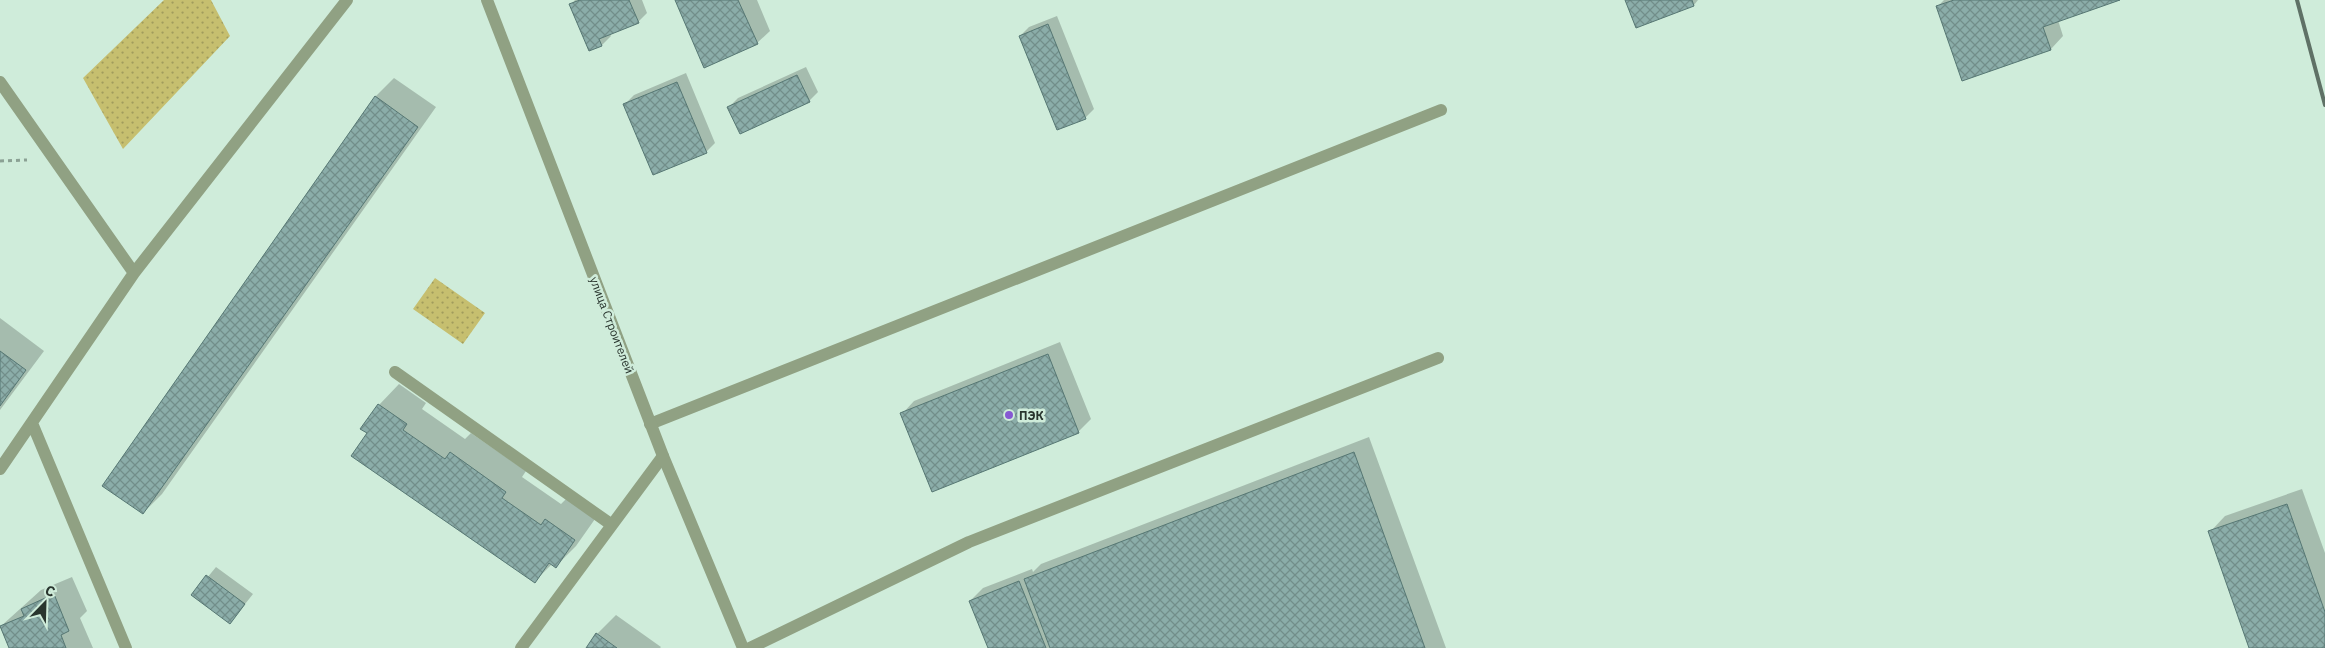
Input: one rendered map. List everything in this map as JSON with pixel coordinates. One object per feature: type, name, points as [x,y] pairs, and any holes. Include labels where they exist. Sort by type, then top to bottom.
[{"type":"street","points":[[0,469],[134,273],[347,0]]},
{"type":"street","name":"улица Строителей","points":[[487,0],[650,424],[743,648]]},
{"type":"street","points":[[0,82],[134,273]]},
{"type":"street","points":[[650,424],[1441,110]]},
{"type":"street","points":[[750,648],[969,542],[1438,358]]},
{"type":"street","points":[[395,372],[612,525]]},
{"type":"street","points":[[32,423],[126,648]]},
{"type":"street","points":[[521,648],[663,456]]},
{"type":"shaded area","points":[[164,0],[211,0],[230,36],[123,149],[83,78]]},
{"type":"shaded area","points":[[435,278],[485,313],[463,344],[413,309]]},
{"type":"building","points":[[580,0],[629,0],[639,23],[599,39],[602,46],[589,51],[569,4]]},
{"type":"building","points":[[675,0],[738,0],[758,44],[704,68]]},
{"type":"building","points":[[1625,0],[1692,0],[1694,6],[1636,28]]},
{"type":"building","points":[[1954,0],[2120,0],[2043,27],[2051,50],[1962,81],[1936,6]]},
{"type":"building","points":[[1048,24],[1086,119],[1057,130],[1019,36]]},
{"type":"building","points":[[797,75],[810,102],[740,134],[727,107]]},
{"type":"building","points":[[677,82],[707,153],[653,175],[623,104]]},
{"type":"building","points":[[375,96],[418,127],[143,514],[102,486]]},
{"type":"building","points":[[0,351],[26,370],[0,406]]},
{"type":"building","points":[[1048,354],[1079,433],[932,492],[900,413]]},
{"type":"building","points":[[378,404],[407,424],[403,430],[445,459],[450,452],[506,492],[502,498],[541,525],[545,519],[575,540],[556,568],[549,563],[535,583],[351,456],[367,433],[360,429]]},
{"type":"building","points":[[1354,452],[1425,648],[1050,648],[1024,579]]},
{"type":"building","points":[[2287,504],[2325,612],[2325,648],[2249,648],[2208,531]]},
{"type":"building","points":[[206,575],[245,604],[230,624],[191,595]]},
{"type":"building","points":[[1019,581],[1046,648],[988,648],[969,601]]},
{"type":"building","points":[[54,594],[69,631],[61,635],[66,648],[9,648],[0,626],[24,616],[21,609]]},
{"type":"building","points":[[596,633],[617,648],[586,648]]},
{"type":"railway","points":[[2297,0],[2325,105]]},
{"type":"place","name":"ПЭК","points":[[1009,415]]}]
